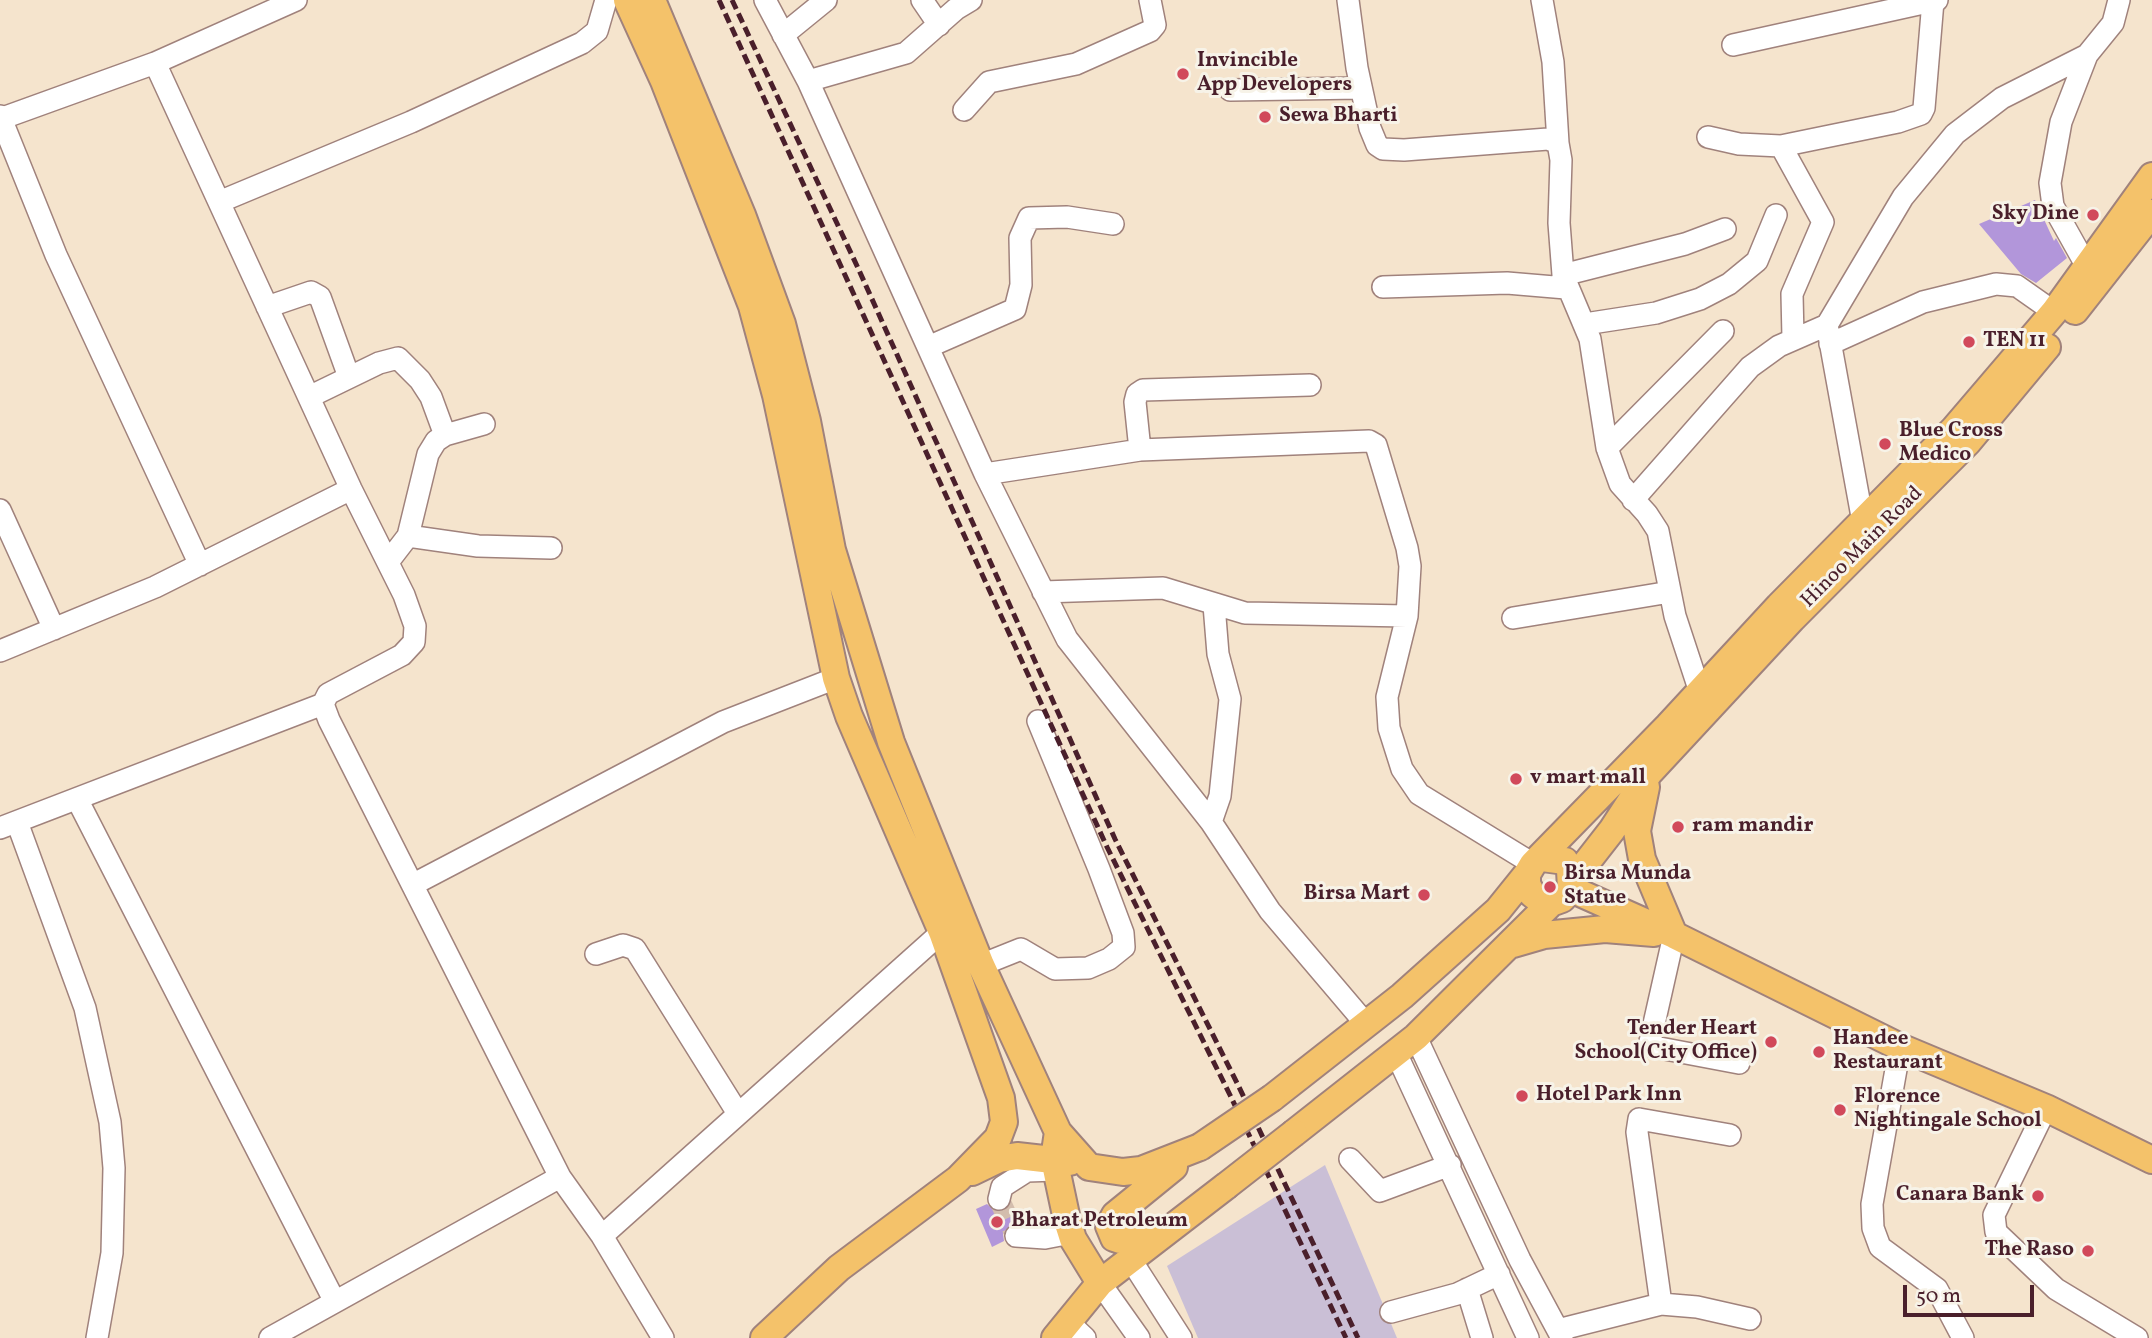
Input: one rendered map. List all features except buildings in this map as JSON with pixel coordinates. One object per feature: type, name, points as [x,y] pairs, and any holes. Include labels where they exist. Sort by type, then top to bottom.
[{"type":"main road","points":[[627,0],[664,81],[752,306],[782,420],[836,678],[849,716],[942,932],[1001,1098],[1004,1122],[998,1138],[958,1179],[839,1268],[764,1338]]},
{"type":"main road","points":[[652,0],[742,215],[782,324],[807,421],[832,550],[891,741],[981,965],[1058,1132],[1089,1167]]},
{"type":"main road","points":[[1157,1237],[1120,1240],[1114,1238],[1109,1227],[1115,1215],[1142,1191],[1272,1098],[1366,1024],[1498,910],[1534,865],[1699,689],[1954,429],[2053,312],[2152,176]]},
{"type":"main road","name":"Hinoo Main Road","points":[[1069,1333],[1100,1283],[1129,1257],[1226,1186],[1406,1045],[1514,944],[1565,891],[1612,830],[1649,773],[1792,619],[1968,442],[2063,328],[2152,213]]},
{"type":"main road","points":[[1649,773],[1637,831],[1642,859],[1674,935]]},
{"type":"main road","points":[[1534,865],[1565,861],[1565,891]]},
{"type":"main road","points":[[1534,865],[1527,884],[1532,894],[1541,901],[1565,891],[1674,935],[1900,1047],[2046,1108],[2152,1160]]},
{"type":"main road","points":[[1514,944],[1544,935],[1605,929],[1674,935]]},
{"type":"main road","points":[[1058,1132],[1055,1164],[1071,1233],[1100,1283]]},
{"type":"main road","points":[[958,1179],[999,1159],[1017,1156],[1055,1164],[1123,1172],[1141,1170],[1200,1147]]},
{"type":"street","points":[[200,565],[56,255],[0,118],[155,63],[296,0]]},
{"type":"street","points":[[219,202],[411,122],[582,43],[597,30],[606,0]]},
{"type":"street","points":[[765,0],[808,82],[985,474],[1067,639],[1211,822],[1270,911],[1366,1024]]},
{"type":"street","points":[[783,35],[826,0]]},
{"type":"street","points":[[922,0],[939,25]]},
{"type":"street","points":[[808,82],[906,53],[971,0]]},
{"type":"street","points":[[964,110],[989,82],[1076,64],[1150,31],[1155,25],[1150,0]]},
{"type":"street","points":[[1348,0],[1361,88],[1373,138],[1383,149],[1404,150],[1548,139],[1558,143]]},
{"type":"street","points":[[1542,0],[1553,62],[1561,160],[1559,223],[1564,281],[1585,324],[1607,448],[1620,484],[1647,514],[1658,531],[1670,592],[1699,689]]},
{"type":"street","points":[[2087,265],[2053,206],[2050,183],[2062,122],[2087,55],[2113,23],[2119,0]]},
{"type":"street","points":[[1709,136],[1740,144],[1781,146],[1898,122],[1921,114],[1924,108],[1924,2],[1734,46]]},
{"type":"street","points":[[1863,522],[1828,334],[1903,197],[1955,134],[2002,98],[2087,55]]},
{"type":"street","points":[[97,1338],[112,1253],[114,1168],[110,1122],[85,1008],[8,825],[323,704],[328,694],[402,655],[414,642],[415,626],[388,562],[351,489],[155,63]]},
{"type":"street","points":[[1230,90],[1361,88]]},
{"type":"street","points":[[1781,146],[1823,222],[1791,294],[1793,338]]},
{"type":"street","points":[[1585,324],[1657,313],[1700,299],[1729,284],[1757,261],[1776,215]]},
{"type":"street","points":[[928,347],[1015,309],[1021,285],[1020,237],[1029,218],[1068,217],[1113,224]]},
{"type":"street","points":[[1383,287],[1564,281],[1725,229]]},
{"type":"street","points":[[1633,500],[1750,367],[1793,338],[1828,334],[1914,305],[1996,284],[2017,286],[2053,312]]},
{"type":"street","points":[[267,307],[311,292],[320,297],[349,377]]},
{"type":"street","points":[[1607,448],[1723,331]]},
{"type":"street","points":[[309,397],[389,359],[401,359],[431,397],[445,435]]},
{"type":"street","points":[[1140,450],[1135,402],[1137,394],[1143,390],[1310,385]]},
{"type":"street","points":[[388,562],[408,536],[428,454],[445,435],[484,424]]},
{"type":"street","points":[[985,474],[1140,450],[1369,441],[1380,454],[1408,548],[1411,584],[1407,616],[1387,697],[1389,729],[1402,769],[1419,794],[1534,865]]},
{"type":"street","points":[[0,651],[200,565],[351,489]]},
{"type":"street","points":[[0,510],[54,629]]},
{"type":"street","points":[[408,536],[478,547],[551,548]]},
{"type":"street","points":[[1043,592],[1163,588],[1189,593],[1214,605],[1245,613],[1407,616]]},
{"type":"street","points":[[1513,618],[1670,592]]},
{"type":"street","points":[[1211,822],[1220,796],[1230,699],[1218,654],[1214,605]]},
{"type":"street","points":[[414,884],[723,722],[836,678]]},
{"type":"street","points":[[323,704],[358,780],[414,884],[560,1177],[602,1236],[663,1338]]},
{"type":"street","points":[[981,965],[1021,949],[1055,969],[1088,968],[1109,959],[1124,947],[1123,933],[1100,869],[1038,721]]},
{"type":"street","points":[[77,799],[334,1300]]},
{"type":"street","points":[[602,1236],[737,1112],[942,932]]},
{"type":"street","points":[[1674,935],[1649,1046],[1739,1063]]},
{"type":"street","points":[[596,954],[623,945],[635,949],[737,1112]]},
{"type":"street","points":[[1406,1045],[1450,1165],[1528,1338]]},
{"type":"street","points":[[1406,1045],[1560,1334],[1661,1304],[1697,1307],[1750,1319]]},
{"type":"street","points":[[1900,1047],[1872,1203],[1873,1228],[1880,1247],[1937,1289],[1962,1338]]},
{"type":"street","points":[[2046,1108],[1994,1215],[1996,1232],[2056,1289],[2137,1338]]},
{"type":"street","points":[[1661,1304],[1637,1132],[1639,1119],[1730,1135]]},
{"type":"street","points":[[1350,1159],[1380,1191],[1450,1165]]},
{"type":"street","points":[[999,1199],[1002,1187],[1027,1171],[1055,1164]]},
{"type":"street","points":[[270,1338],[334,1300],[560,1177]]},
{"type":"street","points":[[1016,1236],[1045,1238],[1071,1233]]},
{"type":"street","points":[[1129,1257],[1181,1338]]},
{"type":"street","points":[[1391,1312],[1467,1289],[1499,1274]]},
{"type":"street","points":[[1100,1283],[1139,1338]]},
{"type":"street","points":[[1467,1289],[1482,1338]]},
{"type":"shaded area","points":[[1325,1165],[1397,1338],[1198,1338],[1167,1266]]},
{"type":"tunnel","points":[[999,1199],[1016,1236]]},
{"type":"railway","points":[[719,0],[1107,847],[1346,1338]]},
{"type":"railway","points":[[732,0],[858,268],[1115,839],[1239,1087],[1358,1338]]},
{"type":"place","name":"Invincible App Developers","points":[[1183,74]]},
{"type":"place","name":"Sewa Bharti","points":[[1265,117]]},
{"type":"place","name":"Sky Dine","points":[[2093,215]]},
{"type":"place","name":"TEN 11","points":[[1969,342]]},
{"type":"place","name":"Blue Cross Medico","points":[[1885,444]]},
{"type":"place","name":"v mart mall","points":[[1516,779]]},
{"type":"place","name":"ram mandir","points":[[1678,827]]},
{"type":"place","name":"Birsa Munda Statue","points":[[1550,887]]},
{"type":"place","name":"Birsa Mart","points":[[1424,895]]},
{"type":"place","name":"Tender Heart School(City Office)","points":[[1771,1042]]},
{"type":"place","name":"Handee Restaurant","points":[[1819,1052]]},
{"type":"place","name":"Hotel Park Inn","points":[[1522,1096]]},
{"type":"place","name":"Florence Nightingale School","points":[[1840,1110]]},
{"type":"place","name":"Canara Bank","points":[[2038,1196]]},
{"type":"place","name":"Bharat Petroleum","points":[[997,1222]]},
{"type":"place","name":"The Raso","points":[[2088,1251]]}]
